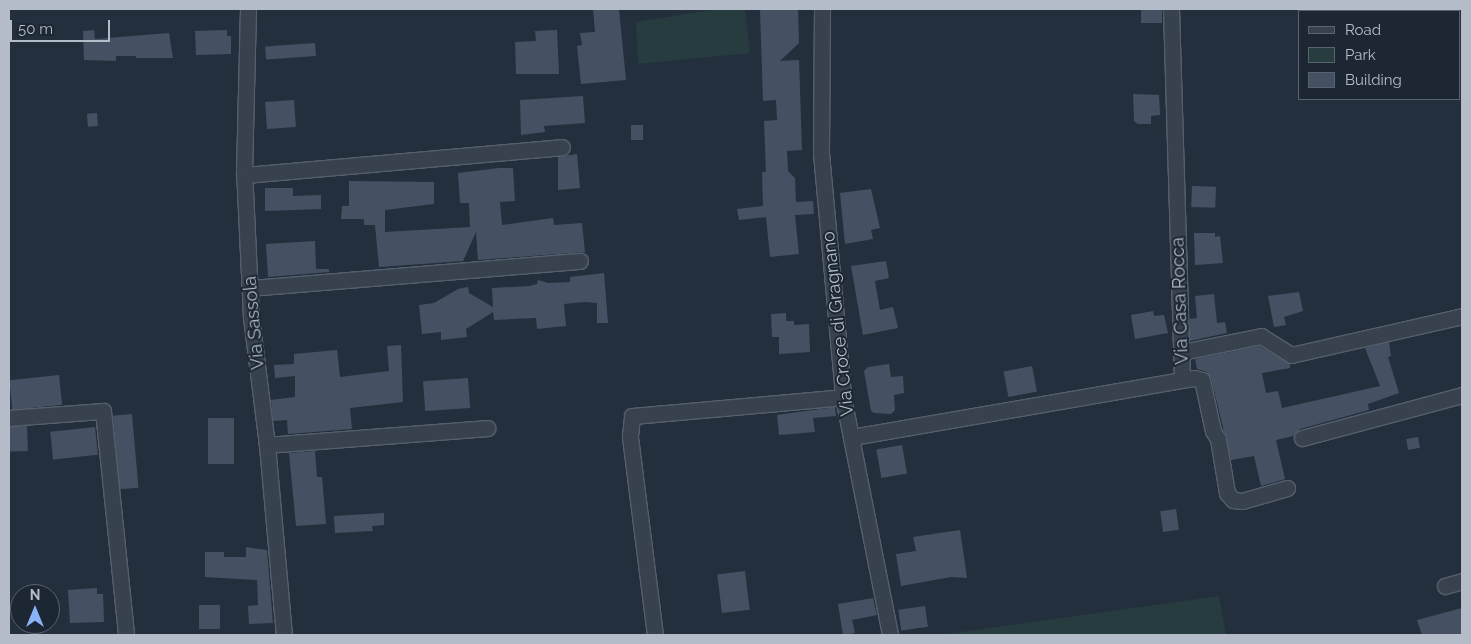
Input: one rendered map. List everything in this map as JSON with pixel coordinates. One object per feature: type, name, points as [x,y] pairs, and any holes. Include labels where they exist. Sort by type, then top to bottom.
[{"type":"street","name":"Via Sassola","points":[[248,9],[244,175],[250,288],[267,445],[284,635]]},
{"type":"street","name":"Via Croce di Gragnano","points":[[822,9],[821,153],[843,397],[890,635]]},
{"type":"street","name":"Via Casa Rocca","points":[[852,437],[1182,379],[1171,9]]},
{"type":"street","points":[[244,175],[562,147]]},
{"type":"street","points":[[250,288],[580,262]]},
{"type":"street","points":[[1182,352],[1260,336],[1291,355],[1462,316]]},
{"type":"street","points":[[1182,379],[1202,380],[1213,431],[1218,439],[1227,493],[1233,500],[1242,501],[1287,488]]},
{"type":"street","points":[[1302,438],[1462,395]]},
{"type":"street","points":[[655,635],[630,436],[632,416],[843,397]]},
{"type":"street","points":[[9,418],[102,411],[126,635]]},
{"type":"street","points":[[267,445],[487,428]]},
{"type":"street","points":[[1445,586],[1462,581]]},
{"type":"green space","points":[[719,9],[745,9],[750,53],[638,64],[636,22]]},
{"type":"green space","points":[[1219,596],[1226,635],[939,635]]},
{"type":"building","points":[[593,9],[619,9],[626,80],[581,84],[577,46],[582,45],[580,33],[595,32]]},
{"type":"building","points":[[760,9],[798,9],[799,43],[780,61],[799,60],[802,150],[787,151],[788,171],[795,178],[796,202],[813,201],[814,214],[795,215],[799,254],[770,257],[766,217],[739,220],[737,209],[763,206],[762,172],[766,172],[764,121],[777,120],[776,100],[763,101]]},
{"type":"building","points":[[1141,9],[1162,9],[1162,23],[1141,23]]},
{"type":"building","points":[[94,30],[95,39],[169,33],[173,58],[116,56],[116,61],[84,60],[83,31]]},
{"type":"building","points":[[227,30],[227,36],[231,36],[231,54],[196,55],[195,31]]},
{"type":"building","points":[[557,30],[559,74],[516,74],[515,42],[536,41],[535,31]]},
{"type":"building","points":[[315,43],[316,56],[266,59],[265,46]]},
{"type":"building","points":[[1133,94],[1159,95],[1160,115],[1151,116],[1151,124],[1138,124],[1134,121]]},
{"type":"building","points":[[583,96],[585,123],[544,126],[545,132],[521,135],[520,100]]},
{"type":"building","points":[[294,100],[296,127],[267,129],[265,102]]},
{"type":"building","points":[[97,113],[98,126],[88,127],[87,114]]},
{"type":"building","points":[[631,125],[643,125],[643,140],[631,140]]},
{"type":"building","points":[[577,154],[580,188],[558,190],[558,157]]},
{"type":"building","points":[[513,168],[515,201],[500,202],[502,225],[553,218],[554,225],[582,223],[585,252],[478,260],[476,232],[463,261],[379,267],[375,225],[364,225],[364,219],[341,219],[342,206],[349,206],[349,181],[434,182],[434,204],[385,210],[385,232],[470,227],[469,203],[460,203],[458,173]]},
{"type":"building","points":[[1192,186],[1216,187],[1215,208],[1191,207]]},
{"type":"building","points":[[265,188],[293,188],[293,196],[321,195],[321,209],[265,211]]},
{"type":"building","points":[[871,189],[880,228],[871,230],[873,239],[845,244],[840,193]]},
{"type":"building","points":[[1194,233],[1215,233],[1215,237],[1220,236],[1223,263],[1195,265]]},
{"type":"building","points":[[315,241],[316,269],[329,269],[329,272],[268,277],[266,244]]},
{"type":"building","points":[[886,261],[889,278],[875,281],[880,310],[893,307],[898,328],[863,335],[851,266]]},
{"type":"building","points":[[604,273],[608,323],[597,323],[597,303],[585,302],[564,304],[566,326],[537,329],[536,318],[494,320],[493,312],[466,329],[467,337],[441,340],[441,332],[422,334],[419,305],[434,303],[458,289],[468,287],[469,293],[493,307],[492,288],[530,286],[537,284],[538,280],[548,283],[570,282],[570,277]]},
{"type":"building","points":[[1299,292],[1303,311],[1284,317],[1286,325],[1274,327],[1268,296]]},
{"type":"building","points":[[1214,294],[1217,323],[1225,322],[1227,333],[1190,341],[1190,319],[1197,318],[1195,296]]},
{"type":"building","points":[[1153,311],[1154,316],[1164,315],[1168,333],[1135,339],[1131,315]]},
{"type":"building","points":[[786,313],[786,321],[794,321],[794,325],[809,324],[810,352],[779,354],[779,337],[772,337],[771,314]]},
{"type":"building","points":[[1389,342],[1391,356],[1388,357],[1399,393],[1368,404],[1369,410],[1300,429],[1293,436],[1276,440],[1285,479],[1261,486],[1254,456],[1231,460],[1211,378],[1207,372],[1197,369],[1195,359],[1259,346],[1290,364],[1290,368],[1262,373],[1266,393],[1278,391],[1282,408],[1380,386],[1365,348]]},
{"type":"building","points":[[401,345],[403,402],[350,408],[352,429],[288,434],[287,420],[273,421],[271,400],[295,397],[295,376],[275,378],[274,365],[294,364],[294,354],[337,350],[340,377],[389,371],[387,346]]},
{"type":"building","points":[[889,364],[891,377],[903,376],[904,393],[894,395],[895,410],[891,414],[874,413],[871,411],[864,371],[868,367]]},
{"type":"building","points":[[1032,366],[1037,392],[1008,397],[1004,372]]},
{"type":"building","points":[[59,375],[62,405],[12,410],[9,380]]},
{"type":"building","points":[[468,378],[470,408],[425,411],[423,381]]},
{"type":"building","points":[[835,407],[836,416],[813,418],[815,432],[779,435],[777,415]]},
{"type":"building","points":[[132,414],[138,488],[120,489],[113,416]]},
{"type":"building","points":[[208,418],[234,418],[234,464],[208,464]]},
{"type":"building","points":[[27,426],[28,451],[10,452],[9,427]]},
{"type":"building","points":[[95,427],[98,455],[53,460],[50,432]]},
{"type":"building","points":[[1418,437],[1420,448],[1408,450],[1406,439]]},
{"type":"building","points":[[902,445],[907,474],[881,478],[876,450]]},
{"type":"building","points":[[315,451],[317,477],[322,477],[326,524],[296,526],[289,453]]},
{"type":"building","points":[[1176,509],[1179,530],[1163,532],[1160,511]]},
{"type":"building","points":[[384,513],[384,525],[372,526],[373,531],[335,533],[334,516]]},
{"type":"building","points":[[960,530],[967,578],[951,577],[901,586],[896,554],[916,551],[913,537]]},
{"type":"building","points":[[246,547],[267,550],[273,623],[249,624],[248,606],[258,605],[257,580],[205,577],[205,552],[224,552],[224,557],[246,557]]},
{"type":"building","points":[[745,571],[750,610],[722,613],[717,574]]},
{"type":"building","points":[[97,588],[97,594],[103,594],[104,622],[70,623],[68,590]]},
{"type":"building","points":[[873,598],[877,615],[852,620],[855,633],[843,635],[838,604]]},
{"type":"building","points":[[199,605],[220,605],[220,629],[199,629]]},
{"type":"building","points":[[925,606],[928,627],[901,631],[898,610]]},
{"type":"building","points":[[1462,608],[1462,635],[1422,635],[1417,620]]}]
